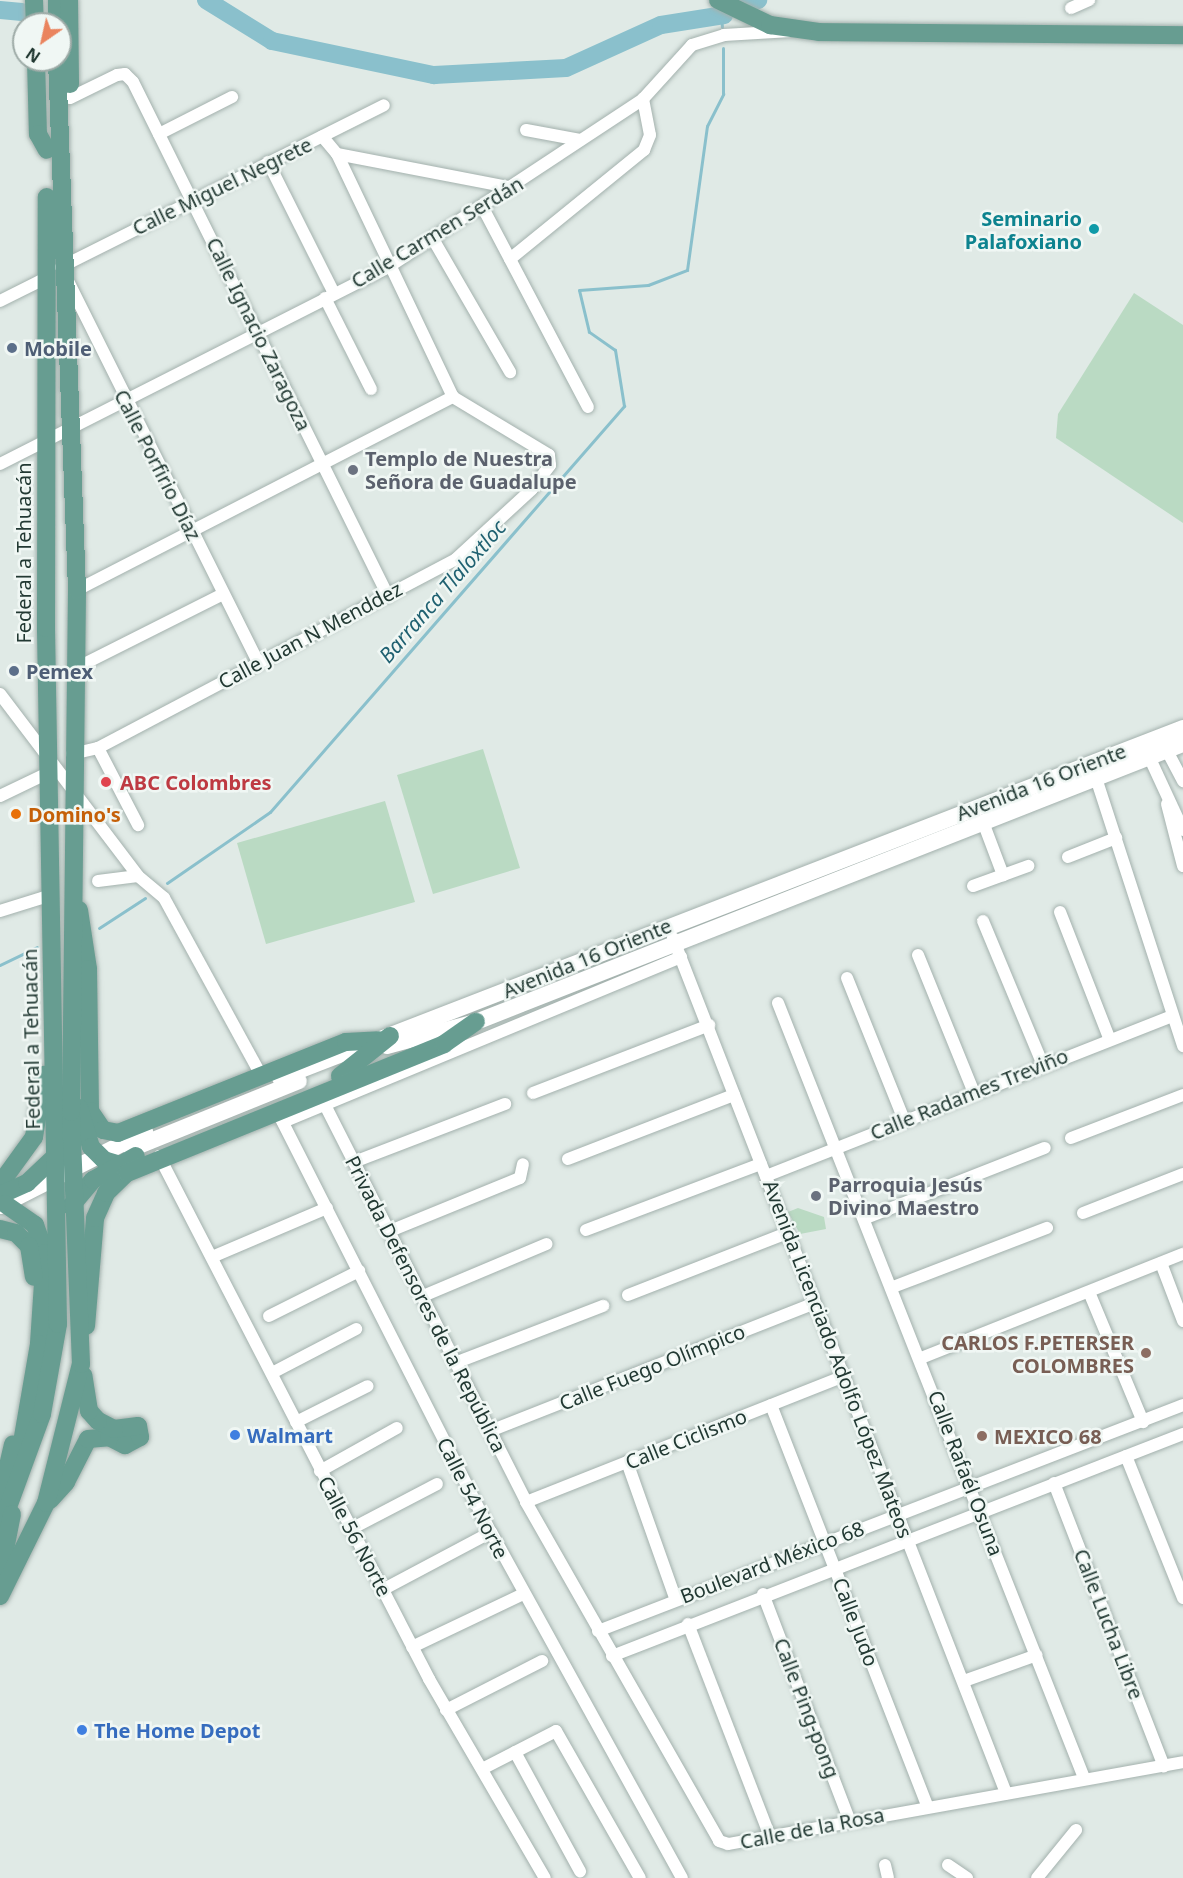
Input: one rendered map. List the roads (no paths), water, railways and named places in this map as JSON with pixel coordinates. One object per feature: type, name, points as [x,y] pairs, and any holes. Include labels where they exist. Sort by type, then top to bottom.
[{"type":"main road","points":[[56,266],[71,231],[69,0]]},
{"type":"main road","points":[[718,0],[749,17],[795,30],[1183,35]]},
{"type":"main road","points":[[36,72],[38,134],[47,150]]},
{"type":"main road","name":"Federal a Tehuacán","points":[[46,72],[47,150],[69,429],[77,590],[72,754],[71,1134],[65,1178]]},
{"type":"main road","name":"Federal a Tehuacán","points":[[57,72],[56,266],[45,441],[49,732],[52,767],[50,825],[56,1156],[65,1178]]},
{"type":"main road","name":"Avenida 16 Oriente","points":[[380,1042],[476,1022],[1146,750],[1170,744],[1183,728]]},
{"type":"main road","points":[[49,732],[72,754]]},
{"type":"main road","name":"Avenida 16 Oriente","points":[[5,1206],[106,1159],[380,1042],[674,942],[1096,778],[1146,750]]},
{"type":"main road","points":[[50,825],[86,953],[90,1111],[98,1126],[118,1133],[346,1042],[380,1042]]},
{"type":"main road","points":[[72,899],[78,970],[79,1108],[85,1138],[106,1159],[152,1160]]},
{"type":"main road","points":[[78,1344],[89,1311],[98,1209],[119,1179],[238,1116],[280,1116],[444,1044],[476,1022]]},
{"type":"main road","points":[[0,1184],[24,1157],[38,1127],[54,1036]]},
{"type":"main road","points":[[58,1238],[73,1202],[106,1159],[238,1116],[347,1074],[380,1042]]},
{"type":"main road","points":[[0,1529],[39,1344],[45,1254],[39,1232],[5,1206],[56,1156],[71,1134]]},
{"type":"main road","points":[[46,1503],[66,1482],[88,1439],[109,1437],[124,1445],[140,1437],[138,1426],[105,1427],[89,1411],[78,1344],[73,1202],[65,1178]]},
{"type":"main road","points":[[7,1499],[42,1414],[55,1351],[58,1238],[65,1178]]},
{"type":"main road","points":[[0,1228],[16,1233],[29,1246],[34,1284],[25,1387],[7,1499],[0,1575]]},
{"type":"main road","points":[[0,1596],[46,1503],[81,1364]]},
{"type":"street","points":[[1071,8],[1089,0]]},
{"type":"street","name":"Calle Carmen Serdán","points":[[0,464],[390,266],[483,208],[643,99],[692,45],[724,35],[795,30]]},
{"type":"street","name":"Calle Ignacio Zaragoza","points":[[70,98],[125,74],[193,200],[388,596]]},
{"type":"street","points":[[159,134],[232,97]]},
{"type":"street","points":[[510,259],[644,150],[650,135],[643,99]]},
{"type":"street","name":"Calle Miguel Negrete","points":[[0,301],[56,266],[384,105]]},
{"type":"street","points":[[526,130],[580,140]]},
{"type":"street","points":[[77,590],[453,397],[337,153],[322,136]]},
{"type":"street","points":[[337,153],[513,188]]},
{"type":"street","points":[[268,162],[371,389]]},
{"type":"street","points":[[483,208],[588,407]]},
{"type":"street","points":[[433,239],[510,372]]},
{"type":"street","name":"Calle Porfirio Díaz","points":[[56,266],[258,662]]},
{"type":"street","name":"Calle Juan N Menddez","points":[[72,754],[98,748],[456,559],[532,489],[552,460],[453,397]]},
{"type":"street","points":[[76,668],[224,594]]},
{"type":"street","points":[[0,694],[4,708],[52,767],[72,786],[138,876],[164,898],[261,1075]]},
{"type":"street","points":[[1170,744],[1183,781]]},
{"type":"street","points":[[98,748],[138,825]]},
{"type":"street","points":[[1146,750],[1183,830]]},
{"type":"street","points":[[0,796],[52,767]]},
{"type":"street","points":[[1096,778],[1183,1047]]},
{"type":"street","points":[[1167,797],[1183,866]]},
{"type":"street","points":[[983,822],[1003,875]]},
{"type":"street","points":[[1068,857],[1116,838]]},
{"type":"street","points":[[974,886],[1028,866]]},
{"type":"street","points":[[98,881],[138,876]]},
{"type":"street","points":[[0,911],[51,896]]},
{"type":"street","points":[[1060,912],[1109,1038]]},
{"type":"street","points":[[983,921],[1043,1065]]},
{"type":"street","points":[[280,1116],[326,1106],[674,942]]},
{"type":"street","name":"Avenida Licenciado Adolfo López Mateos","points":[[674,942],[709,1025],[787,1233],[899,1512],[1006,1793]]},
{"type":"street","points":[[918,955],[974,1093]]},
{"type":"street","points":[[847,978],[904,1120]]},
{"type":"street","name":"Calle Rafaél Osuna","points":[[778,1003],[839,1145],[1084,1778]]},
{"type":"street","name":"Calle Radames Treviño","points":[[586,1230],[839,1145],[1109,1038],[1173,1016]]},
{"type":"street","points":[[533,1093],[709,1025]]},
{"type":"street","points":[[568,1159],[734,1095]]},
{"type":"street","points":[[1071,1138],[1183,1095]]},
{"type":"street","points":[[354,1162],[506,1104]]},
{"type":"street","name":"Privada Defensores de la República","points":[[326,1106],[526,1502]]},
{"type":"street","name":"Calle 54 Norte","points":[[280,1116],[490,1532],[682,1878]]},
{"type":"street","points":[[866,1218],[1045,1148]]},
{"type":"street","name":"Calle 56 Norte","points":[[152,1160],[212,1257],[320,1470],[446,1710],[545,1878]]},
{"type":"street","points":[[390,1231],[520,1178],[524,1164]]},
{"type":"street","points":[[1083,1213],[1183,1174]]},
{"type":"street","points":[[212,1257],[327,1208]]},
{"type":"street","points":[[893,1287],[1047,1228]]},
{"type":"street","points":[[628,1295],[787,1233]]},
{"type":"street","points":[[423,1296],[547,1244]]},
{"type":"street","points":[[921,1358],[1183,1254]]},
{"type":"street","points":[[1161,1263],[1183,1321]]},
{"type":"street","points":[[269,1316],[359,1271]]},
{"type":"street","points":[[1089,1292],[1143,1422]]},
{"type":"street","name":"Calle Fuego Olímpico","points":[[490,1431],[815,1303]]},
{"type":"street","points":[[455,1363],[603,1306]]},
{"type":"street","points":[[272,1373],[356,1329]]},
{"type":"street","name":"Calle Ciclismo","points":[[526,1502],[845,1376]]},
{"type":"street","points":[[296,1422],[368,1386]]},
{"type":"street","name":"Calle Judo","points":[[771,1405],[927,1806]]},
{"type":"street","name":"Boulevard México 68","points":[[598,1631],[899,1512],[1143,1422],[1183,1405]]},
{"type":"street","points":[[320,1470],[398,1428]]},
{"type":"street","name":"Boulevard México 68","points":[[612,1656],[763,1594],[1183,1434]]},
{"type":"street","points":[[1126,1456],[1183,1598]]},
{"type":"street","points":[[627,1462],[676,1600]]},
{"type":"street","name":"Calle Lucha Libre","points":[[1054,1483],[1164,1766]]},
{"type":"street","points":[[351,1528],[438,1484]]},
{"type":"street","name":"Calle de la Rosa","points":[[526,1502],[719,1841],[770,1836],[927,1806],[1183,1762]]},
{"type":"street","points":[[384,1590],[490,1532]]},
{"type":"street","points":[[412,1647],[523,1594]]},
{"type":"street","name":"Calle Ping-pong","points":[[763,1594],[850,1822]]},
{"type":"street","points":[[688,1624],[770,1836]]},
{"type":"street","points":[[964,1681],[1037,1655]]},
{"type":"street","points":[[446,1710],[542,1661]]},
{"type":"street","points":[[482,1769],[556,1731],[640,1878]]},
{"type":"street","points":[[514,1752],[580,1870]]},
{"type":"street","points":[[1037,1878],[1076,1830]]},
{"type":"street","points":[[948,1864],[967,1878]]},
{"type":"waterway","points":[[206,0],[272,41],[434,75],[566,68],[661,25],[724,15]]},
{"type":"waterway","points":[[736,9],[758,0]]},
{"type":"waterway","points":[[0,10],[22,12]]},
{"type":"waterway","name":"Barranca Tlaloxtloc","points":[[721,16],[722,27]]},
{"type":"waterway","name":"Barranca Tlaloxtloc","points":[[167,883],[270,812],[624,406],[615,350],[589,332],[579,290],[648,285],[687,270],[707,126],[723,94],[723,48]]},
{"type":"waterway","name":"Barranca Tlaloxtloc","points":[[99,928],[145,898]]},
{"type":"waterway","name":"Barranca Tlaloxtloc","points":[[0,965],[37,947]]},
{"type":"place","name":"Seminario Palafoxiano","points":[[1094,229]]},
{"type":"place","name":"Mobile","points":[[12,348]]},
{"type":"place","name":"Templo de Nuestra Señora de Guadalupe","points":[[353,470]]},
{"type":"place","name":"Pemex","points":[[14,671]]},
{"type":"place","name":"ABC Colombres","points":[[106,782]]},
{"type":"place","name":"Domino's","points":[[16,814]]},
{"type":"place","name":"Parroquia Jesús Divino Maestro","points":[[816,1196]]},
{"type":"place","name":"CARLOS F.PETERSER COLOMBRES","points":[[1146,1353]]},
{"type":"place","name":"Walmart","points":[[235,1435]]},
{"type":"place","name":"MEXICO 68","points":[[982,1436]]},
{"type":"place","name":"The Home Depot","points":[[82,1730]]}]
